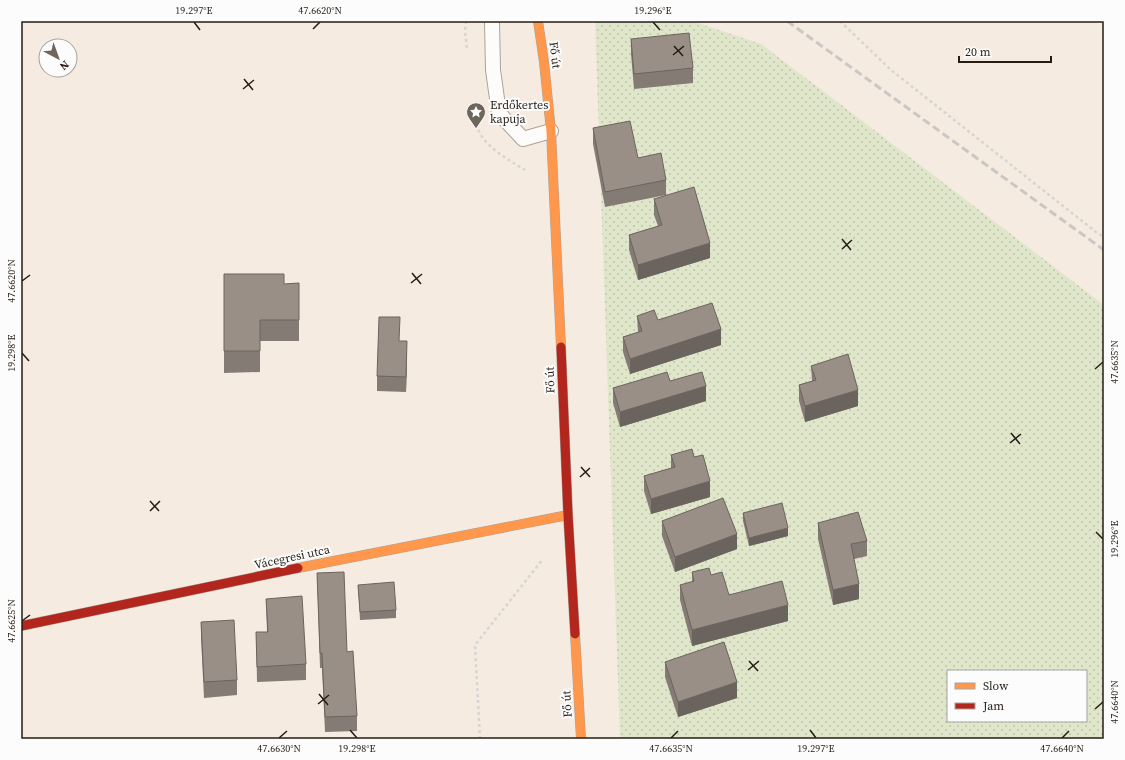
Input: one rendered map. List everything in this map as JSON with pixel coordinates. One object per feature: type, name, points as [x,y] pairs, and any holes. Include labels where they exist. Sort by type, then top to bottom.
[{"type":"main road","name":"Fő út","points":[[538,21],[551,131],[568,515],[581,739]]},
{"type":"main road","name":"Vácegresi utca","points":[[21,626],[346,558],[568,515]]},
{"type":"lane","points":[[492,21],[493,70],[499,113],[523,139],[551,131]]},
{"type":"path","points":[[840,21],[891,70],[1104,237]]},
{"type":"path","points":[[480,739],[475,645],[544,559]]},
{"type":"green space","points":[[595,21],[692,21],[761,44],[1104,305],[1104,739],[620,739]]},
{"type":"building","points":[[689,33],[693,68],[634,74],[631,39]]},
{"type":"building","points":[[630,121],[638,158],[661,153],[666,180],[605,192],[593,128]]},
{"type":"building","points":[[694,187],[710,243],[638,265],[629,235],[662,225],[654,199]]},
{"type":"building","points":[[224,274],[284,274],[284,284],[299,283],[299,320],[260,320],[260,351],[224,351]]},
{"type":"building","points":[[712,303],[721,329],[630,359],[623,337],[642,331],[637,316],[654,310],[658,320]]},
{"type":"building","points":[[379,317],[400,317],[399,341],[407,341],[406,377],[377,376]]},
{"type":"building","points":[[848,354],[858,390],[805,406],[799,385],[816,380],[811,366]]},
{"type":"building","points":[[667,372],[670,381],[702,372],[706,386],[620,412],[613,388]]},
{"type":"building","points":[[692,449],[694,457],[703,455],[710,481],[651,499],[644,476],[675,467],[671,455]]},
{"type":"building","points":[[723,498],[737,534],[675,557],[662,521]]},
{"type":"building","points":[[782,503],[788,528],[749,538],[743,513]]},
{"type":"building","points":[[858,512],[867,541],[851,544],[859,584],[833,590],[818,523]]},
{"type":"building","points":[[709,568],[711,575],[722,572],[729,595],[782,581],[788,605],[692,630],[680,585],[694,581],[692,572]]},
{"type":"building","points":[[344,572],[347,652],[353,651],[357,716],[325,717],[322,653],[320,653],[317,573]]},
{"type":"building","points":[[394,582],[396,610],[360,612],[358,585]]},
{"type":"building","points":[[302,596],[306,664],[257,667],[256,632],[268,632],[266,599]]},
{"type":"building","points":[[234,620],[237,680],[204,682],[201,622]]},
{"type":"building","points":[[724,642],[737,682],[678,702],[665,662]]},
{"type":"railway","points":[[787,21],[1104,250]]},
{"type":"traffic: slow","points":[[538,21],[551,131],[561,347]]},
{"type":"traffic: slow","points":[[298,568],[568,515]]},
{"type":"traffic: slow","points":[[575,634],[581,739]]},
{"type":"traffic: jam","points":[[561,347],[575,634]]},
{"type":"traffic: jam","points":[[21,626],[298,568]]},
{"type":"place","name":"Erdőkertes kapuja","points":[[476,129]]}]
